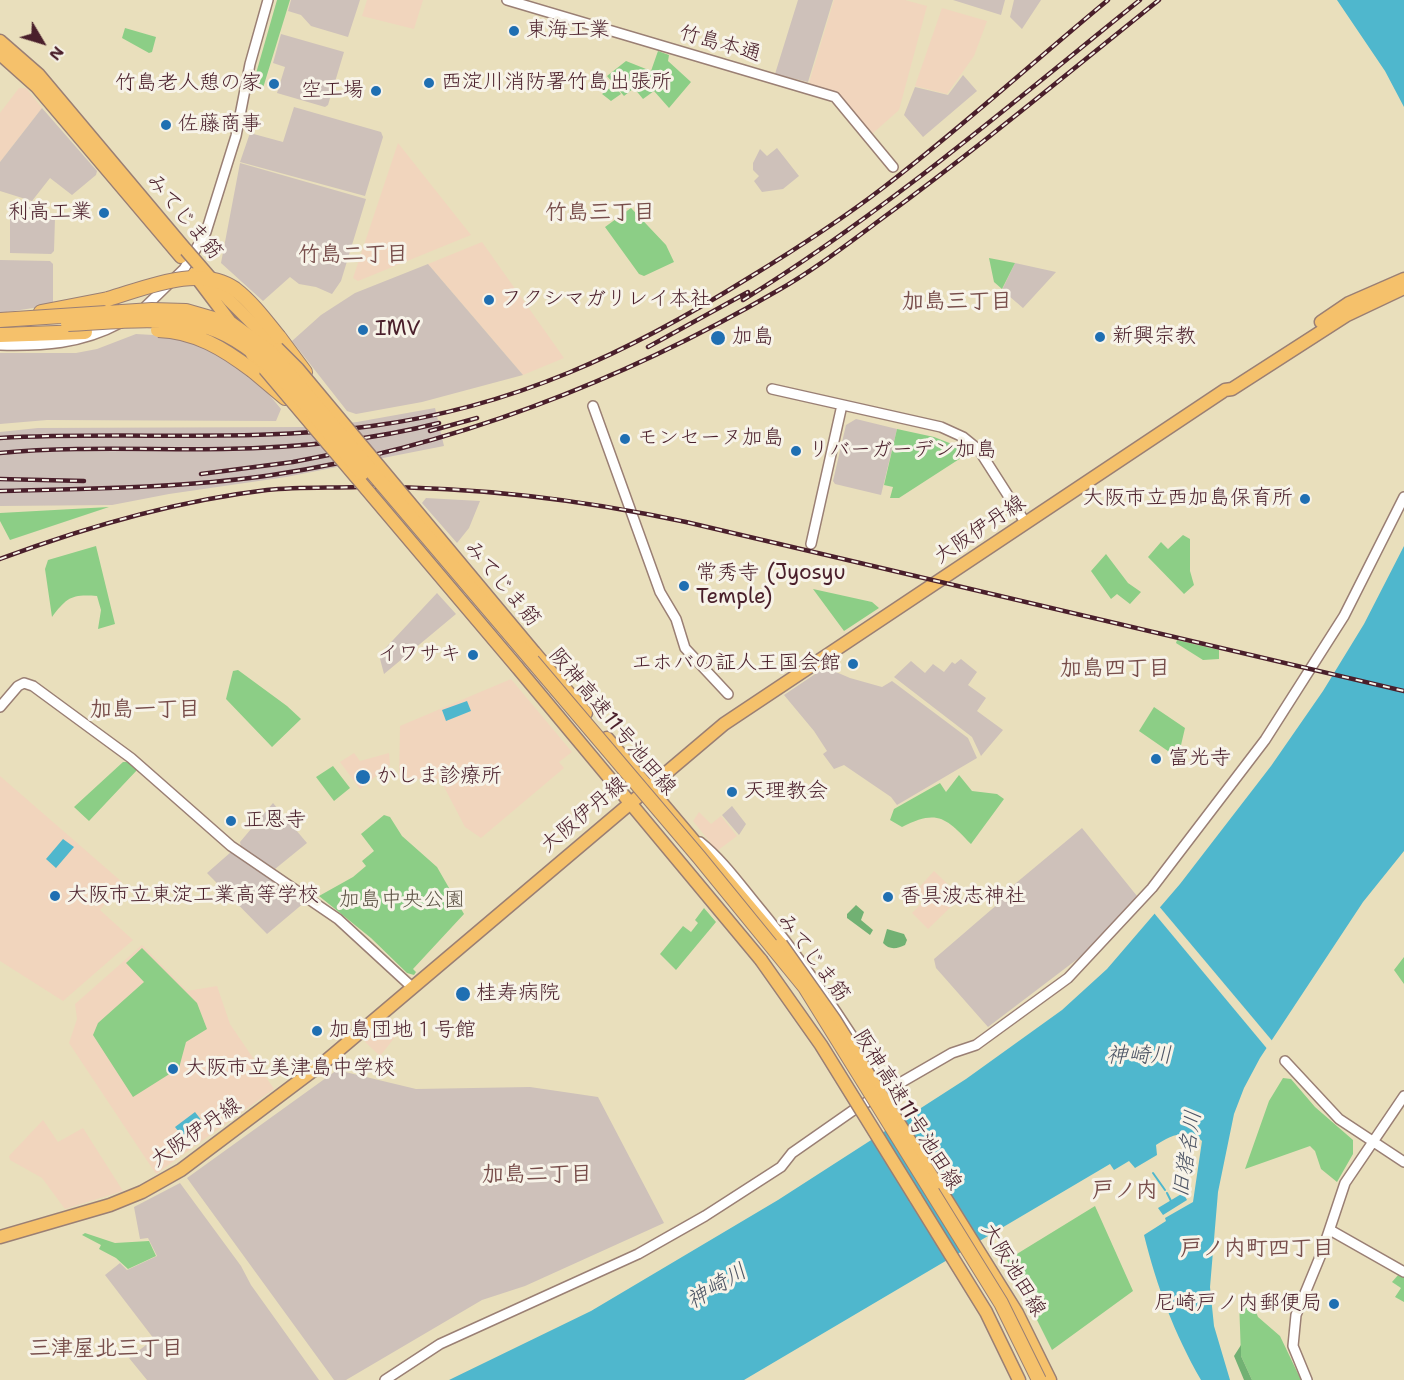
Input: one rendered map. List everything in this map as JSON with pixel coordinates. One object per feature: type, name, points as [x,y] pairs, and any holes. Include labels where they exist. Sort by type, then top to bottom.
[{"type":"highway","points":[[0,319],[84,305],[185,279],[218,282],[236,290],[263,318],[333,411]]},
{"type":"highway","name":"阪神高速11号池田線","points":[[0,319],[152,310],[186,311],[231,324],[271,353],[699,856],[805,987],[1001,1303],[1039,1380]]},
{"type":"highway","name":"阪神高速11号池田線","points":[[0,329],[151,321],[184,323],[228,335],[265,361],[771,955],[799,992],[981,1286],[1007,1332],[1029,1380]]},
{"type":"highway","points":[[0,334],[162,330],[202,339],[238,359],[295,408]]},
{"type":"main road","name":"みてじま筋","points":[[0,41],[39,75],[183,254],[262,370],[516,667],[761,960],[821,1045],[915,1197],[994,1328],[1019,1380]]},
{"type":"main road","name":"みてじま筋","points":[[0,54],[37,87],[183,254],[286,356],[781,944],[834,1019],[936,1183]]},
{"type":"main road","name":"大阪伊丹線","points":[[1225,390],[1228,384],[1349,303],[1404,279]]},
{"type":"main road","name":"大阪伊丹線","points":[[0,1237],[110,1205],[176,1174],[327,1060],[629,802],[737,714],[1225,390],[1232,389],[1347,315],[1404,288]]},
{"type":"main road","name":"大阪池田線","points":[[936,1183],[997,1280],[1034,1344],[1050,1380]]},
{"type":"street","points":[[0,345],[49,346],[94,334],[134,316],[153,302],[184,269],[201,244],[211,219],[236,136],[250,64],[268,0]]},
{"type":"street","name":"竹島本通","points":[[507,0],[835,98],[893,167]]},
{"type":"street","points":[[772,389],[942,427],[963,437],[979,450],[1025,522]]},
{"type":"street","points":[[811,544],[842,405]]},
{"type":"street","points":[[593,406],[660,592],[676,619],[685,648],[728,694]]},
{"type":"street","points":[[385,1380],[440,1344],[638,1254],[674,1234],[781,1167],[792,1153],[855,1109],[952,1053],[976,1045],[1050,993],[1087,960],[1152,888],[1264,740],[1309,674],[1344,616],[1404,497]]},
{"type":"street","points":[[0,707],[18,686],[24,683],[33,686],[131,758],[231,846],[338,919],[413,988]]},
{"type":"street","points":[[688,832],[716,855],[788,941],[826,995],[886,1090]]},
{"type":"street","points":[[670,850],[688,880],[767,976],[855,1109]]},
{"type":"street","points":[[802,1027],[826,995]]},
{"type":"street","points":[[1285,1061],[1332,1113],[1371,1142],[1404,1162]]},
{"type":"street","points":[[1307,1380],[1295,1352],[1293,1328],[1345,1183],[1404,1096]]},
{"type":"street","points":[[1330,1230],[1404,1272]]},
{"type":"shaded area","points":[[291,0],[360,0],[348,37],[311,26],[301,15],[288,11]]},
{"type":"shaded area","points":[[367,0],[423,0],[414,29],[362,16]]},
{"type":"shaded area","points":[[798,0],[833,0],[808,82],[775,74]]},
{"type":"shaded area","points":[[834,0],[905,0],[927,6],[899,110],[872,134],[837,95],[809,83]]},
{"type":"shaded area","points":[[953,0],[1005,0],[1001,15]]},
{"type":"shaded area","points":[[1014,0],[1041,0],[1022,29],[1010,17]]},
{"type":"shaded area","points":[[942,8],[987,21],[974,56],[947,94],[915,86]]},
{"type":"shaded area","points":[[281,34],[344,52],[328,105],[325,107],[277,93],[285,67],[273,63]]},
{"type":"shaded area","points":[[963,75],[977,91],[923,137],[904,115],[915,87],[948,95]]},
{"type":"shaded area","points":[[19,88],[26,88],[42,108],[0,162],[0,113]]},
{"type":"shaded area","points":[[294,107],[381,132],[383,137],[365,196],[240,162],[250,133],[283,142]]},
{"type":"shaded area","points":[[42,108],[97,171],[96,175],[72,195],[50,178],[32,201],[0,191],[0,162]]},
{"type":"shaded area","points":[[398,143],[471,235],[358,281],[353,278]]},
{"type":"shaded area","points":[[777,148],[799,176],[783,189],[762,192],[754,181],[759,176],[753,170],[753,163],[760,149],[767,156]]},
{"type":"shaded area","points":[[240,163],[366,199],[341,281],[332,294],[316,287],[299,284],[290,277],[263,301],[221,263]]},
{"type":"shaded area","points":[[10,201],[52,214],[55,218],[54,251],[51,254],[10,253]]},
{"type":"shaded area","points":[[482,242],[564,358],[523,375],[428,264]]},
{"type":"shaded area","points":[[0,260],[50,261],[53,264],[53,305],[0,313]]},
{"type":"shaded area","points":[[1015,263],[1056,272],[1023,308],[1002,290]]},
{"type":"shaded area","name":"IMV","points":[[428,264],[523,375],[422,402],[356,414],[347,411],[292,341],[321,315],[355,293]]},
{"type":"shaded area","points":[[136,334],[170,336],[215,351],[262,386],[281,409],[276,421],[47,420],[0,424],[0,353],[76,353],[97,349]]},
{"type":"shaded area","points":[[435,408],[444,446],[286,477],[169,494],[112,505],[0,506],[0,432],[38,428],[306,427],[357,422]]},
{"type":"shaded area","points":[[856,419],[897,429],[881,495],[835,484],[833,481],[846,425]]},
{"type":"shaded area","points":[[426,498],[480,501],[469,528],[457,543],[422,503]]},
{"type":"shaded area","points":[[437,593],[456,614],[384,674],[379,655]]},
{"type":"shaded area","points":[[961,659],[977,672],[968,685],[986,698],[977,711],[1003,730],[981,756],[972,737],[894,677],[911,661],[925,673],[933,664],[944,672],[952,662],[955,664]]},
{"type":"shaded area","points":[[830,664],[836,672],[882,687],[892,681],[968,738],[977,758],[897,805],[891,797],[844,765],[834,769],[823,754],[827,751],[814,731],[784,695]]},
{"type":"shaded area","points":[[511,679],[572,752],[559,762],[564,768],[481,838],[465,827],[440,779],[399,779],[400,726]]},
{"type":"shaded area","name":"かしま診療所","points":[[354,753],[360,761],[389,753],[390,765],[360,789],[340,762]]},
{"type":"shaded area","name":"大阪市立東淀工業高等学校","points":[[0,776],[122,882],[100,910],[133,940],[63,1001],[0,961]]},
{"type":"shaded area","points":[[273,803],[307,843],[275,869],[241,847],[240,842]]},
{"type":"shaded area","points":[[732,806],[746,824],[739,835],[722,815]]},
{"type":"shaded area","points":[[699,812],[711,824],[721,816],[737,836],[717,851],[693,821]]},
{"type":"shaded area","points":[[1082,828],[1137,896],[1092,948],[988,1027],[936,968],[934,959],[999,903],[998,898]]},
{"type":"shaded area","points":[[231,852],[305,902],[267,934],[207,873]]},
{"type":"shaded area","points":[[934,871],[961,897],[928,929],[912,913],[923,902],[914,893]]},
{"type":"shaded area","name":"大阪市立美津島中学校","points":[[142,945],[187,991],[217,986],[230,1024],[274,1089],[156,1174],[69,1043],[77,1019],[75,1004]]},
{"type":"shaded area","points":[[384,1025],[396,1036],[380,1056],[365,1042]]},
{"type":"shaded area","points":[[337,1070],[416,1089],[530,1087],[598,1097],[664,1223],[525,1286],[482,1300],[346,1380],[334,1380],[187,1178]]},
{"type":"shaded area","points":[[43,1120],[58,1142],[83,1128],[123,1191],[65,1209],[42,1178],[10,1160],[9,1156]]},
{"type":"shaded area","points":[[180,1183],[241,1266],[251,1285],[319,1380],[147,1380],[129,1358],[154,1339],[105,1275],[120,1263],[127,1270],[157,1256],[148,1238],[140,1239],[134,1207]]},
{"type":"green space","points":[[277,0],[290,0],[263,88],[259,87],[255,77]]},
{"type":"green space","points":[[125,28],[156,37],[152,52],[149,53],[122,38]]},
{"type":"green space","points":[[658,51],[669,55],[668,61],[691,82],[669,108],[654,91],[643,99],[634,88],[624,96],[607,76],[626,61],[651,71]]},
{"type":"green space","points":[[614,85],[621,94],[611,101],[602,94]]},
{"type":"green space","points":[[631,208],[666,245],[674,262],[644,276],[639,274],[605,227]]},
{"type":"green space","points":[[989,258],[1015,263],[1002,289],[994,282]]},
{"type":"green space","points":[[897,429],[934,437],[952,444],[964,452],[964,456],[899,498],[890,498],[893,487],[884,485]]},
{"type":"green space","points":[[109,507],[10,540],[0,521],[0,513]]},
{"type":"green space","points":[[1183,535],[1190,539],[1190,571],[1194,585],[1184,594],[1148,557],[1161,542],[1168,549]]},
{"type":"green space","points":[[96,546],[115,624],[98,629],[101,610],[97,596],[71,598],[52,617],[45,569],[48,560]]},
{"type":"green space","points":[[1106,554],[1128,583],[1141,592],[1130,604],[1117,594],[1111,599],[1091,571]]},
{"type":"green space","points":[[813,589],[872,602],[879,608],[844,631]]},
{"type":"green space","points":[[1177,640],[1219,650],[1219,659],[1203,660],[1176,643]]},
{"type":"green space","points":[[238,670],[301,719],[272,747],[226,699],[233,671]]},
{"type":"green space","points":[[1154,707],[1185,728],[1178,758],[1139,731]]},
{"type":"green space","points":[[123,762],[129,762],[138,769],[89,821],[74,807]]},
{"type":"green space","points":[[333,766],[350,788],[334,801],[316,777]]},
{"type":"green space","points":[[959,775],[972,791],[997,794],[1004,799],[971,844],[955,828],[941,819],[925,818],[902,827],[890,820],[894,809],[940,783],[946,792]]},
{"type":"green space","name":"加島中央公園","points":[[384,815],[390,817],[402,836],[437,867],[464,914],[413,969],[416,972],[414,975],[407,973],[371,938],[319,896],[353,877],[366,866],[362,861],[374,851],[361,834]]},
{"type":"green space","points":[[856,905],[864,912],[861,920],[873,930],[870,935],[847,918],[847,914]]},
{"type":"green space","points":[[704,908],[716,922],[676,970],[660,954],[683,926],[691,932],[698,923],[695,920]]},
{"type":"green space","points":[[887,929],[904,934],[907,940],[905,945],[893,948],[885,945],[883,943]]},
{"type":"green space","points":[[142,948],[197,1003],[207,1029],[186,1042],[179,1068],[133,1097],[93,1035],[98,1023],[144,982],[126,963]]},
{"type":"green space","points":[[1404,957],[1404,984],[1394,970]]},
{"type":"green space","points":[[1283,1078],[1291,1079],[1315,1107],[1353,1140],[1353,1154],[1337,1182],[1321,1169],[1315,1151],[1310,1146],[1245,1169],[1269,1101]]},
{"type":"green space","points":[[1095,1206],[1133,1291],[1052,1350],[1007,1260]]},
{"type":"green space","points":[[85,1233],[115,1243],[149,1241],[156,1256],[128,1269],[116,1258],[99,1249],[101,1245],[82,1235]]},
{"type":"green space","points":[[1399,1274],[1404,1277],[1404,1302],[1395,1297],[1401,1288],[1392,1282]]},
{"type":"green space","points":[[1239,1300],[1254,1307],[1258,1317],[1280,1336],[1301,1380],[1252,1380],[1241,1356]]},
{"type":"green space","points":[[1241,1345],[1241,1356],[1252,1380],[1244,1380],[1234,1356]]},
{"type":"water","points":[[1337,0],[1404,0],[1404,107],[1385,71]]},
{"type":"water","name":"神崎川","points":[[1404,546],[1404,851],[1363,902],[1260,1058],[1244,1088],[1234,1114],[1218,1192],[1210,1287],[1214,1326],[1230,1380],[1201,1380],[1167,1309],[1144,1235],[1166,1221],[1165,1218],[1193,1202],[1202,1141],[1191,1134],[1179,1134],[1156,1145],[1157,1155],[1135,1168],[1129,1161],[1114,1170],[1110,1164],[744,1380],[449,1380],[591,1311],[778,1200],[966,1079],[1062,1010],[1107,969],[1180,884],[1271,766],[1323,691],[1364,624]]},
{"type":"water","points":[[467,701],[471,711],[446,721],[442,710]]},
{"type":"water","points":[[63,839],[74,847],[56,868],[46,859]]},
{"type":"water","points":[[195,1112],[202,1121],[182,1136],[175,1127]]},
{"type":"water","points":[[1183,1193],[1187,1200],[1163,1215],[1158,1208]]},
{"type":"pier","points":[[1158,905],[1274,1043],[1269,1051],[1154,913]]},
{"type":"waterway","name":"旧猪名川","points":[[1153,1173],[1165,1190]]},
{"type":"waterway","name":"旧猪名川","points":[[1167,1193],[1171,1201]]},
{"type":"railway","points":[[0,438],[279,434],[372,426],[474,405],[569,372],[615,352],[705,304],[835,223],[941,142],[1108,0]]},
{"type":"railway","points":[[743,300],[897,194],[1140,0]]},
{"type":"railway","points":[[0,491],[204,483],[272,475],[338,463],[404,448],[469,429],[596,382],[718,324],[818,265],[954,164],[1159,0]]},
{"type":"railway","points":[[648,347],[748,292]]},
{"type":"railway","points":[[430,431],[477,418]]},
{"type":"railway","points":[[0,453],[84,449],[277,447],[358,439],[439,423]]},
{"type":"railway","points":[[201,474],[293,462],[369,447]]},
{"type":"railway","points":[[0,479],[84,481]]},
{"type":"railway","points":[[0,559],[65,536],[165,508],[267,490],[400,487],[482,491],[604,506],[686,522],[1404,691]]},
{"type":"place","name":"東海工業","points":[[514,31]]},
{"type":"place","name":"西淀川消防署竹島出張所","points":[[429,83]]},
{"type":"place","name":"竹島老人憩の家","points":[[274,84]]},
{"type":"place","name":"空工場","points":[[376,91]]},
{"type":"place","name":"佐藤商事","points":[[166,125]]},
{"type":"place","name":"利高工業","points":[[104,213]]},
{"type":"place","name":"フクシマガリレイ本社","points":[[489,300]]},
{"type":"place","name":"IMV","points":[[363,330]]},
{"type":"place","name":"新興宗教","points":[[1100,337]]},
{"type":"place","name":"加島","points":[[718,338]]},
{"type":"place","name":"モンセーヌ加島","points":[[625,439]]},
{"type":"place","name":"リバーガーデン加島","points":[[796,451]]},
{"type":"place","name":"大阪市立西加島保育所","points":[[1305,499]]},
{"type":"place","name":"常秀寺 (Jyosyu Temple)","points":[[684,586]]},
{"type":"place","name":"イワサキ","points":[[473,655]]},
{"type":"place","name":"エホバの証人王国会館","points":[[853,664]]},
{"type":"place","name":"富光寺","points":[[1156,759]]},
{"type":"place","name":"かしま診療所","points":[[363,777]]},
{"type":"place","name":"天理教会","points":[[732,792]]},
{"type":"place","name":"正恩寺","points":[[231,821]]},
{"type":"place","name":"大阪市立東淀工業高等学校","points":[[55,896]]},
{"type":"place","name":"香具波志神社","points":[[888,897]]},
{"type":"place","name":"桂寿病院","points":[[463,994]]},
{"type":"place","name":"加島団地１号館","points":[[317,1031]]},
{"type":"place","name":"大阪市立美津島中学校","points":[[173,1069]]},
{"type":"place","name":"尼崎戸ノ内郵便局","points":[[1334,1304]]},
{"type":"district","name":"竹島三丁目","points":[[600,213]]},
{"type":"district","name":"竹島二丁目","points":[[353,255]]},
{"type":"district","name":"加島三丁目","points":[[957,302]]},
{"type":"district","name":"加島四丁目","points":[[1115,669]]},
{"type":"district","name":"加島一丁目","points":[[145,710]]},
{"type":"district","name":"加島二丁目","points":[[537,1175]]},
{"type":"district","name":"戸ノ内","points":[[1125,1191]]},
{"type":"district","name":"戸ノ内町四丁目","points":[[1257,1249]]},
{"type":"district","name":"三津屋北三丁目","points":[[106,1349]]}]
